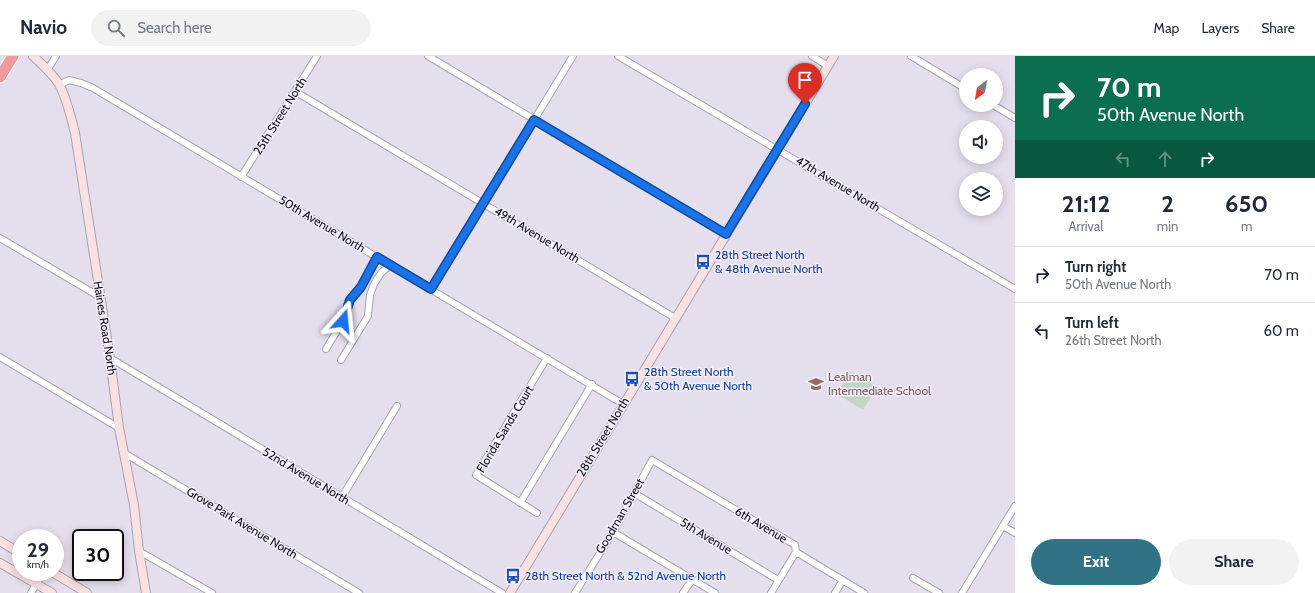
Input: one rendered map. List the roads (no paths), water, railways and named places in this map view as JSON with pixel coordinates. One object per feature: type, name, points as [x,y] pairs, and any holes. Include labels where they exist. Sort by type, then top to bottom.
[{"type":"highway","points":[[0,77],[13,56]]},
{"type":"street","points":[[33,56],[48,69],[56,56]]},
{"type":"street","name":"25th Street North","points":[[241,177],[296,92],[317,56]]},
{"type":"street","points":[[428,56],[726,234]]},
{"type":"street","points":[[431,289],[573,56]]},
{"type":"street","name":"47th Avenue North","points":[[618,56],[1015,288]]},
{"type":"street","points":[[812,56],[828,66]]},
{"type":"street","name":"28th Street North","points":[[510,593],[834,56]]},
{"type":"street","points":[[911,56],[959,85]]},
{"type":"street","name":"Haines Road North","points":[[48,69],[59,85],[69,108],[75,133],[110,358],[119,428],[134,505],[139,551],[146,593]]},
{"type":"street","name":"50th Avenue North","points":[[59,85],[69,80],[93,88],[592,384],[623,404]]},
{"type":"street","name":"49th Avenue North","points":[[296,92],[675,318]]},
{"type":"street","points":[[1003,111],[1015,118]]},
{"type":"street","points":[[0,238],[100,297]]},
{"type":"street","points":[[326,349],[343,321],[350,300],[361,287],[377,257]]},
{"type":"street","points":[[342,360],[368,316],[370,295],[374,284],[380,274],[390,265]]},
{"type":"street","points":[[0,357],[119,428]]},
{"type":"street","name":"52nd Avenue North","points":[[110,358],[502,593]]},
{"type":"street","name":"Florida Sands Court","points":[[538,513],[476,475],[547,358]]},
{"type":"street","points":[[520,503],[592,384]]},
{"type":"street","points":[[342,497],[396,406]]},
{"type":"street","name":"Grove Park Avenue North","points":[[124,453],[359,593]]},
{"type":"street","name":"Goodman Street","points":[[574,593],[613,532],[652,460]]},
{"type":"street","name":"6th Avenue","points":[[652,460],[795,545],[796,552],[864,593]]},
{"type":"street","name":"5th Avenue","points":[[634,493],[778,580]]},
{"type":"street","points":[[962,593],[1015,506]]},
{"type":"street","points":[[1003,526],[1015,533]]},
{"type":"street","points":[[613,532],[714,593]]},
{"type":"street","points":[[0,541],[12,548]]},
{"type":"street","points":[[139,551],[212,593]]},
{"type":"street","points":[[771,593],[796,552]]},
{"type":"street","points":[[0,563],[52,593]]},
{"type":"street","points":[[913,578],[939,593]]},
{"type":"street","points":[[64,579],[87,593]]},
{"type":"street","points":[[683,593],[692,580]]},
{"type":"street","points":[[835,593],[843,580]]},
{"type":"street","points":[[31,593],[38,581]]},
{"type":"place","name":"28th Street North & 48th Avenue North","points":[[703,262]]},
{"type":"place","name":"28th Street North & 50th Avenue North","points":[[632,379]]},
{"type":"place","name":"Lealman Intermediate School","points":[[816,384]]},
{"type":"place","name":"28th Street North & 52nd Avenue North","points":[[513,576]]}]
